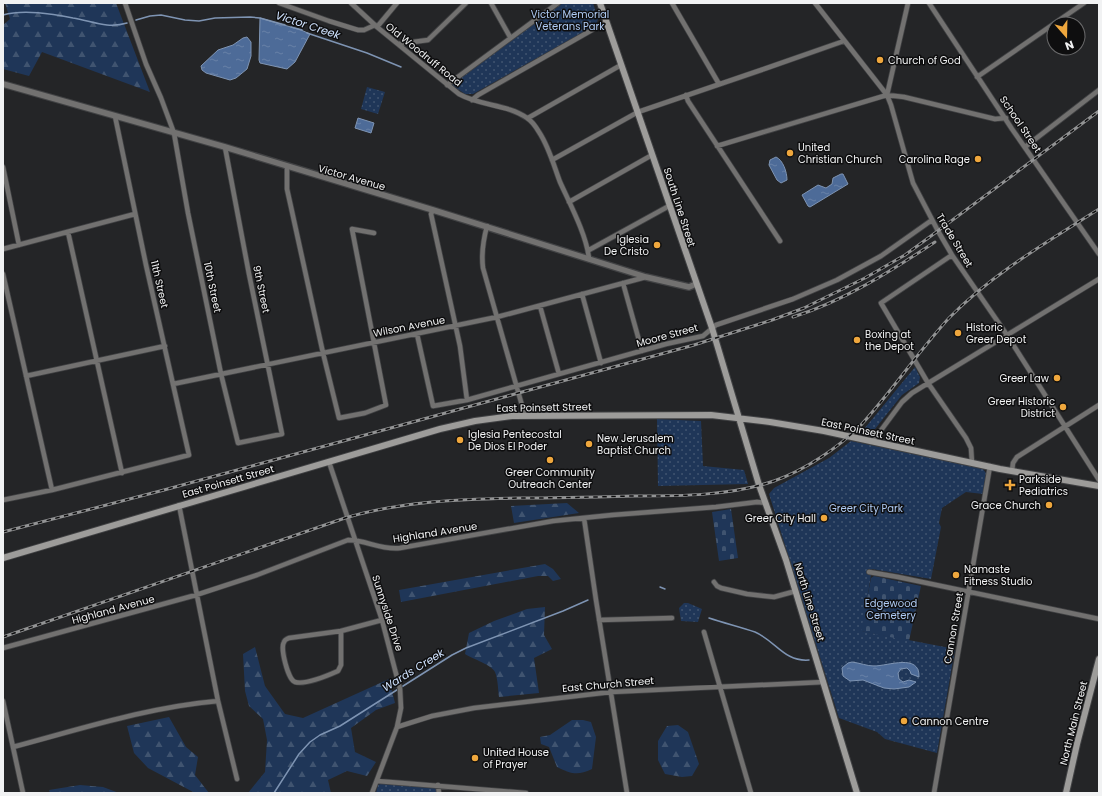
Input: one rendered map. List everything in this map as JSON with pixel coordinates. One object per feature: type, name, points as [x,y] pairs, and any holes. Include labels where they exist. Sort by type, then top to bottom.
[{"type":"main road","name":"South Line Street","points":[[600,3],[712,328],[739,418]]},
{"type":"main road","name":"East Poinsett Street","points":[[3,558],[458,424],[512,416],[711,415],[739,418],[801,427],[1012,471],[1099,486]]},
{"type":"main road","name":"North Line Street","points":[[739,418],[753,465],[796,591],[857,793]]},
{"type":"main road","name":"North Main Street","points":[[1066,793],[1099,659]]},
{"type":"street","name":"10th Street","points":[[125,3],[146,64],[161,98],[174,134],[188,213],[221,374],[238,443]]},
{"type":"street","points":[[279,3],[358,30],[376,26],[397,3]]},
{"type":"street","name":"Old Woodruff Road","points":[[350,3],[459,94],[472,100],[509,109],[528,118],[539,132],[552,160],[589,250],[590,259]]},
{"type":"street","points":[[398,44],[428,40],[466,3]]},
{"type":"street","points":[[491,3],[510,37]]},
{"type":"street","points":[[447,85],[558,3]]},
{"type":"street","points":[[672,3],[719,84]]},
{"type":"street","name":"Trade Street","points":[[815,3],[887,95],[913,183],[932,220],[952,255],[1007,335],[1098,479]]},
{"type":"street","points":[[887,95],[908,3]]},
{"type":"street","name":"School Street","points":[[929,3],[977,77],[1099,254]]},
{"type":"street","points":[[977,77],[1084,3]]},
{"type":"street","points":[[472,100],[478,95],[606,22]]},
{"type":"street","points":[[552,160],[638,112],[844,41]]},
{"type":"street","points":[[528,118],[621,65]]},
{"type":"street","name":"Victor Avenue","points":[[3,84],[174,134],[225,147],[287,167],[487,226],[646,277],[689,286],[696,284]]},
{"type":"street","points":[[1025,147],[1099,90]]},
{"type":"street","points":[[686,95],[688,102],[780,241]]},
{"type":"street","points":[[717,146],[887,95],[904,97],[994,119],[1006,118]]},
{"type":"street","name":"11th Street","points":[[115,116],[135,214],[189,455],[122,473]]},
{"type":"street","name":"9th Street","points":[[225,147],[282,434],[238,443]]},
{"type":"street","points":[[569,202],[652,155]]},
{"type":"street","points":[[3,167],[19,245]]},
{"type":"street","points":[[287,167],[287,188],[323,353],[339,418],[365,413],[386,405],[352,229],[374,233]]},
{"type":"street","points":[[589,250],[669,206]]},
{"type":"street","points":[[433,210],[432,214],[463,364],[467,400]]},
{"type":"street","points":[[3,248],[135,214]]},
{"type":"street","name":"Moore Street","points":[[416,334],[434,406],[467,400],[642,351],[703,336],[712,328],[793,299],[837,280],[881,256],[932,220]]},
{"type":"street","points":[[487,226],[483,240],[482,259],[485,277],[525,416]]},
{"type":"street","points":[[3,500],[122,473],[68,232]]},
{"type":"street","points":[[952,255],[881,303],[928,383],[972,448],[972,463]]},
{"type":"street","points":[[3,274],[52,490]]},
{"type":"street","name":"Wilson Avenue","points":[[173,384],[497,317],[646,277]]},
{"type":"street","points":[[873,442],[902,402],[912,393],[1099,278]]},
{"type":"street","points":[[623,283],[642,351]]},
{"type":"street","points":[[582,294],[601,363]]},
{"type":"street","points":[[540,306],[559,374]]},
{"type":"street","points":[[26,376],[165,346]]},
{"type":"street","points":[[1012,471],[1013,463],[1017,457],[1099,405]]},
{"type":"street","name":"Sunnyside Drive","points":[[329,462],[382,620],[400,689],[401,708],[397,727],[372,793]]},
{"type":"street","name":"Cannon Street","points":[[934,793],[990,466]]},
{"type":"street","points":[[1091,484],[1098,479]]},
{"type":"street","name":"Highland Avenue","points":[[3,648],[196,595],[257,574],[342,541],[355,540],[377,547],[400,548],[553,521],[757,502],[766,503]]},
{"type":"street","points":[[179,505],[218,700],[237,778]]},
{"type":"street","points":[[584,518],[599,620],[628,793]]},
{"type":"street","points":[[869,572],[1099,619]]},
{"type":"street","points":[[714,582],[721,588],[761,595],[778,596],[796,591]]},
{"type":"street","points":[[599,620],[672,618]]},
{"type":"street","points":[[341,631],[340,669],[336,672],[313,680],[297,682],[292,680],[285,660],[283,644],[285,640],[289,638],[341,631],[382,620]]},
{"type":"street","points":[[704,632],[751,793]]},
{"type":"street","name":"East Church Street","points":[[397,727],[432,716],[474,708],[611,692],[824,682]]},
{"type":"street","points":[[13,747],[156,710],[218,700]]},
{"type":"street","points":[[3,701],[23,793]]},
{"type":"street","points":[[376,781],[438,785],[480,791],[526,793]]},
{"type":"street","points":[[438,785],[439,793]]},
{"type":"green space","points":[[5,3],[116,3],[150,92],[42,52],[29,76],[3,69],[3,25],[10,19]]},
{"type":"green space","name":"Victor Memorial Veterans Park","points":[[563,3],[593,3],[598,19],[596,25],[473,94],[465,94],[452,85],[452,83]]},
{"type":"green space","points":[[367,87],[385,92],[378,114],[361,109]]},
{"type":"green space","points":[[915,367],[920,377],[919,383],[902,395],[871,434],[860,434]]},
{"type":"green space","points":[[657,419],[701,421],[703,466],[744,470],[748,484],[658,486]]},
{"type":"green space","name":"Greer City Park","points":[[851,441],[982,468],[986,473],[983,494],[966,492],[942,508],[939,523],[941,527],[931,579],[872,569],[862,631],[955,649],[937,753],[885,739],[877,732],[839,718],[769,494],[774,488],[829,458]]},
{"type":"green space","points":[[567,503],[579,513],[514,523],[511,506]]},
{"type":"green space","points":[[731,509],[738,558],[719,561],[712,512]]},
{"type":"green space","points":[[545,564],[553,569],[561,579],[553,581],[548,576],[538,576],[401,602],[399,590]]},
{"type":"green space","name":"Edgewood Cemetery","points":[[874,576],[921,586],[909,641],[861,631],[871,578]]},
{"type":"green space","points":[[684,603],[688,603],[702,609],[698,622],[681,621],[679,608]]},
{"type":"green space","points":[[545,607],[544,635],[552,649],[534,658],[539,693],[499,697],[497,678],[493,669],[465,654],[469,633],[494,621],[527,609]]},
{"type":"green space","points":[[255,647],[265,686],[285,714],[303,718],[389,679],[395,703],[376,710],[351,728],[355,752],[376,762],[367,776],[347,771],[328,780],[331,793],[248,793],[265,772],[267,740],[263,719],[249,706],[245,691],[243,654]]},
{"type":"green space","points":[[169,717],[186,747],[198,757],[195,775],[209,793],[195,793],[148,768],[134,753],[127,726]]},
{"type":"green space","points":[[572,720],[591,722],[596,737],[592,769],[582,773],[571,773],[557,767],[549,747],[541,744],[540,737],[550,735]]},
{"type":"green space","points":[[678,725],[688,732],[699,764],[692,776],[682,777],[665,774],[658,760],[658,741],[667,726]]},
{"type":"green space","points":[[383,783],[436,787],[437,793],[376,793],[378,785]]},
{"type":"green space","points":[[80,785],[103,787],[119,793],[50,793],[49,790]]},
{"type":"water","points":[[260,18],[310,34],[295,62],[287,69],[260,63]]},
{"type":"water","points":[[247,37],[251,42],[251,56],[247,69],[236,78],[230,80],[206,73],[202,70],[201,66],[218,50],[233,45]]},
{"type":"water","points":[[358,118],[374,123],[371,133],[355,128]]},
{"type":"water","points":[[776,157],[783,163],[786,173],[787,180],[781,183],[777,180],[769,165],[770,160]]},
{"type":"water","points":[[843,174],[848,184],[810,207],[808,206],[802,195],[818,185],[826,188],[832,184],[833,178]]},
{"type":"water","points":[[852,662],[869,666],[902,662],[909,663],[914,665],[918,670],[919,677],[911,674],[907,668],[901,669],[898,673],[899,679],[903,682],[909,680],[916,682],[909,687],[894,689],[884,688],[863,680],[850,681],[843,676],[842,668],[848,663]]},
{"type":"waterway","name":"Victor Creek","points":[[3,15],[29,12],[65,16],[106,25],[120,25],[127,23]]},
{"type":"waterway","name":"Victor Creek","points":[[136,20],[161,15],[199,21],[215,18],[250,17],[260,18],[285,25]]},
{"type":"waterway","name":"Victor Creek","points":[[291,27],[302,30]]},
{"type":"waterway","name":"Victor Creek","points":[[307,33],[367,53],[401,67]]},
{"type":"waterway","name":"Wards Creek","points":[[660,587],[665,589]]},
{"type":"waterway","name":"Wards Creek","points":[[274,793],[299,754],[310,742],[320,735],[340,726],[452,655],[466,648],[588,600]]},
{"type":"waterway","name":"Wards Creek","points":[[709,618],[755,632],[769,640],[780,650],[793,658],[809,660]]},
{"type":"railway","points":[[3,532],[164,490],[694,345],[804,308],[865,278],[905,255],[1099,111]]},
{"type":"railway","points":[[3,637],[345,518],[367,512],[410,504],[477,499],[669,496],[705,494],[740,490],[774,481],[809,465],[832,450],[852,434],[883,399],[949,318],[983,287],[1040,246],[1099,209]]},
{"type":"railway","points":[[793,317],[831,303],[849,294],[901,264],[935,242]]},
{"type":"place","name":"Church of God","points":[[880,60]]},
{"type":"place","name":"United Christian Church","points":[[790,153]]},
{"type":"place","name":"Carolina Rage","points":[[978,159]]},
{"type":"place","name":"Iglesia De Cristo","points":[[657,245]]},
{"type":"place","name":"Historic Greer Depot","points":[[958,333]]},
{"type":"place","name":"Boxing at the Depot","points":[[857,340]]},
{"type":"place","name":"Greer Law","points":[[1057,378]]},
{"type":"place","name":"Greer Historic District","points":[[1063,407]]},
{"type":"place","name":"Iglesia Pentecostal De Dios El Poder","points":[[460,440]]},
{"type":"place","name":"New Jerusalem Baptist Church","points":[[589,444]]},
{"type":"place","name":"Greer Community Outreach Center","points":[[550,460]]},
{"type":"place","name":"Parkside Pediatrics","points":[[1010,485]]},
{"type":"place","name":"Grace Church","points":[[1049,505]]},
{"type":"place","name":"Greer City Hall","points":[[824,518]]},
{"type":"place","name":"Namaste Fitness Studio","points":[[956,575]]},
{"type":"place","name":"Cannon Centre","points":[[904,721]]},
{"type":"place","name":"United House of Prayer","points":[[475,758]]}]
